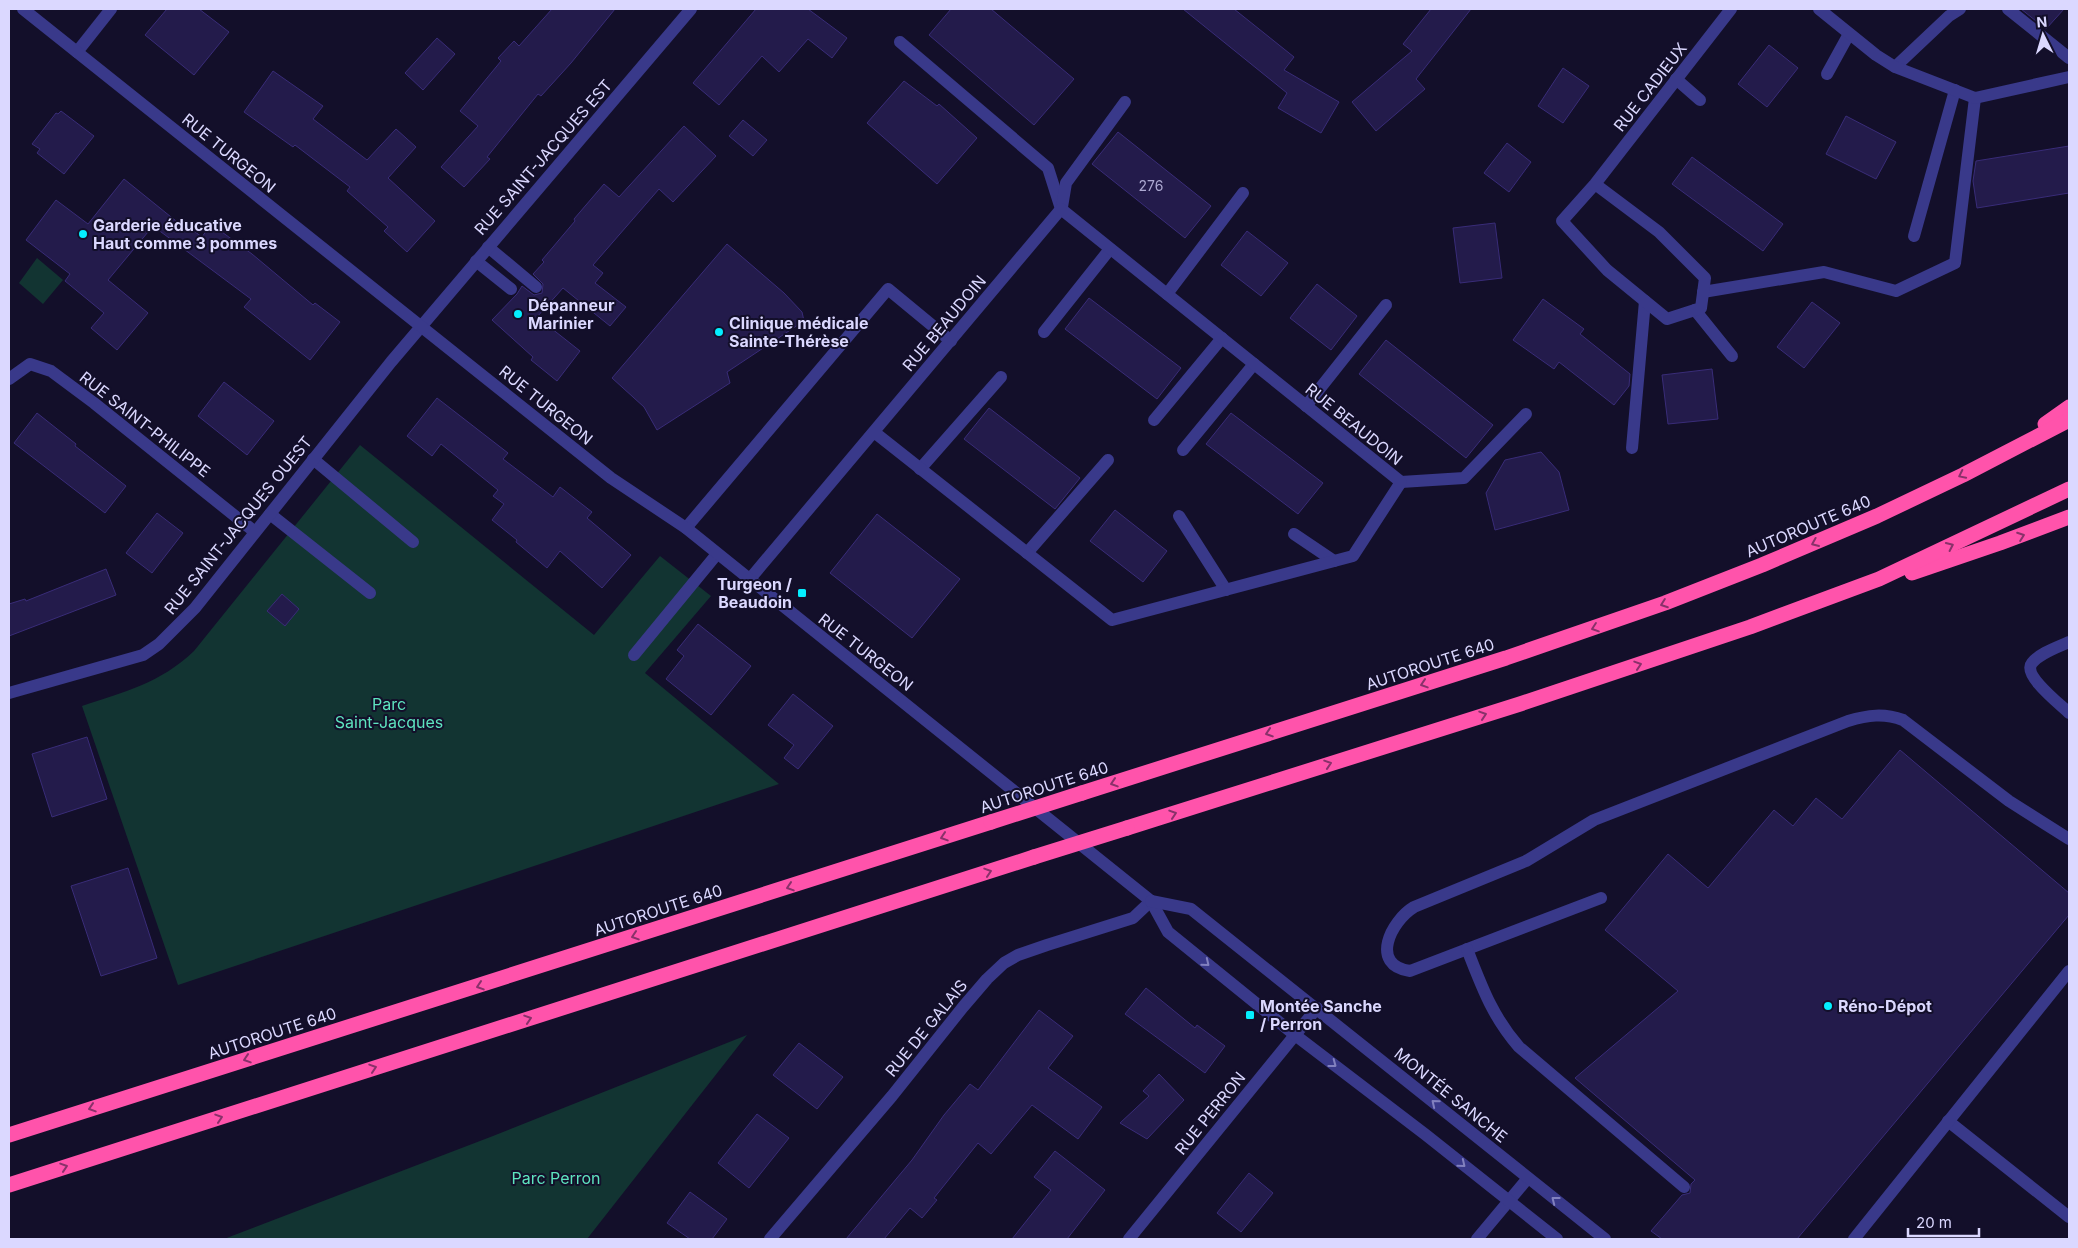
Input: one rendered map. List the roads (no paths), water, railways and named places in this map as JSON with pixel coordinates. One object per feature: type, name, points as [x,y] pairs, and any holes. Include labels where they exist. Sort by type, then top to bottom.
[{"type":"highway","points":[[2006,453],[2069,407]]},
{"type":"highway","name":"AUTOROUTE 640","points":[[9,1135],[1516,655],[1665,603],[1877,516],[2069,420]]},
{"type":"highway","points":[[9,1185],[1615,672],[1750,627],[1841,593],[1928,557],[2069,489]]},
{"type":"highway","points":[[1841,593],[1970,554],[2069,516]]},
{"type":"street","name":"RUE TURGEON","points":[[23,9],[611,478],[686,528],[1052,822]]},
{"type":"street","points":[[77,52],[112,9]]},
{"type":"street","name":"RUE SAINT-JACQUES EST","points":[[421,326],[691,9]]},
{"type":"street","name":"RUE CADIEUX","points":[[1695,310],[1667,319],[1606,270],[1562,221],[1595,184],[1731,9]]},
{"type":"street","points":[[1819,9],[1849,34],[1895,66],[1975,98],[2069,77]]},
{"type":"street","points":[[1895,66],[1949,16],[1960,9]]},
{"type":"street","points":[[2008,9],[2069,58]]},
{"type":"street","points":[[1827,74],[1849,34]]},
{"type":"street","points":[[900,42],[1048,168],[1061,209]]},
{"type":"street","points":[[1676,79],[1700,100]]},
{"type":"street","points":[[1914,236],[1955,90]]},
{"type":"street","points":[[1703,292],[1824,272],[1896,291],[1955,263],[1975,98]]},
{"type":"street","points":[[1061,209],[1066,183],[1125,102]]},
{"type":"street","points":[[1595,184],[1659,232],[1702,274],[1705,278],[1701,308],[1695,310],[1732,356]]},
{"type":"street","points":[[1167,294],[1243,193]]},
{"type":"street","name":"RUE BEAUDOIN","points":[[749,580],[1061,209],[1401,482],[1352,556],[1112,620],[874,432]]},
{"type":"street","points":[[488,247],[536,287]]},
{"type":"street","points":[[1044,332],[1110,249]]},
{"type":"street","points":[[476,261],[511,289]]},
{"type":"street","points":[[686,528],[888,289],[951,341]]},
{"type":"street","points":[[1632,448],[1645,301]]},
{"type":"street","points":[[1306,406],[1386,305]]},
{"type":"street","name":"RUE SAINT-JACQUES OUEST","points":[[9,693],[143,654],[159,644],[195,608],[421,326]]},
{"type":"street","points":[[1154,420],[1222,338]]},
{"type":"street","name":"RUE SAINT-PHILIPPE","points":[[9,379],[30,364],[51,370],[255,532]]},
{"type":"street","points":[[1183,450],[1254,364]]},
{"type":"street","points":[[920,469],[1001,377]]},
{"type":"street","points":[[1401,482],[1464,478],[1526,414]]},
{"type":"street","points":[[313,459],[414,542]]},
{"type":"street","points":[[1027,553],[1108,460]]},
{"type":"street","points":[[270,514],[370,593]]},
{"type":"street","points":[[1179,516],[1226,590]]},
{"type":"street","points":[[1294,534],[1334,561]]},
{"type":"street","points":[[634,655],[717,554]]},
{"type":"street","points":[[2069,642],[2035,660],[2029,669],[2036,681],[2069,712]]},
{"type":"street","points":[[1601,898],[1410,971],[1401,970],[1390,960],[1388,941],[1396,922],[1414,906],[1526,860],[1594,820],[1865,716],[1890,715],[1903,720],[2009,801],[2069,839]]},
{"type":"street","name":"MONTÉE SANCHE","points":[[1052,822],[1151,901],[1168,932],[1295,1035],[1426,1135],[1557,1239]]},
{"type":"street","name":"MONTÉE SANCHE","points":[[1151,901],[1191,909],[1605,1239]]},
{"type":"street","name":"RUE DE GALAIS","points":[[770,1239],[892,1096],[963,1007],[987,979],[1004,963],[1018,955],[1132,918],[1151,901]]},
{"type":"street","points":[[1467,949],[1489,1004],[1503,1029],[1519,1047],[1684,1187]]},
{"type":"street","points":[[1854,1239],[2069,971]]},
{"type":"street","name":"RUE PERRON","points":[[1129,1239],[1317,1008]]},
{"type":"street","points":[[1948,1121],[2069,1217]]},
{"type":"street","points":[[1477,1239],[1528,1178]]},
{"type":"place","name":"Garderie éducative Haut comme 3 pommes","points":[[83,234]]},
{"type":"place","name":"Dépanneur Marinier","points":[[518,314]]},
{"type":"place","name":"Clinique médicale Sainte-Thérèse","points":[[719,332]]},
{"type":"place","name":"Turgeon / Beaudoin","points":[[802,593]]},
{"type":"place","name":"Réno-Dépot","points":[[1828,1006]]},
{"type":"place","name":"Montée Sanche / Perron","points":[[1250,1015]]},
{"type":"park label","name":"Parc Saint-Jacques","points":[[389,713]]},
{"type":"park label","name":"Parc Perron","points":[[556,1178]]}]
